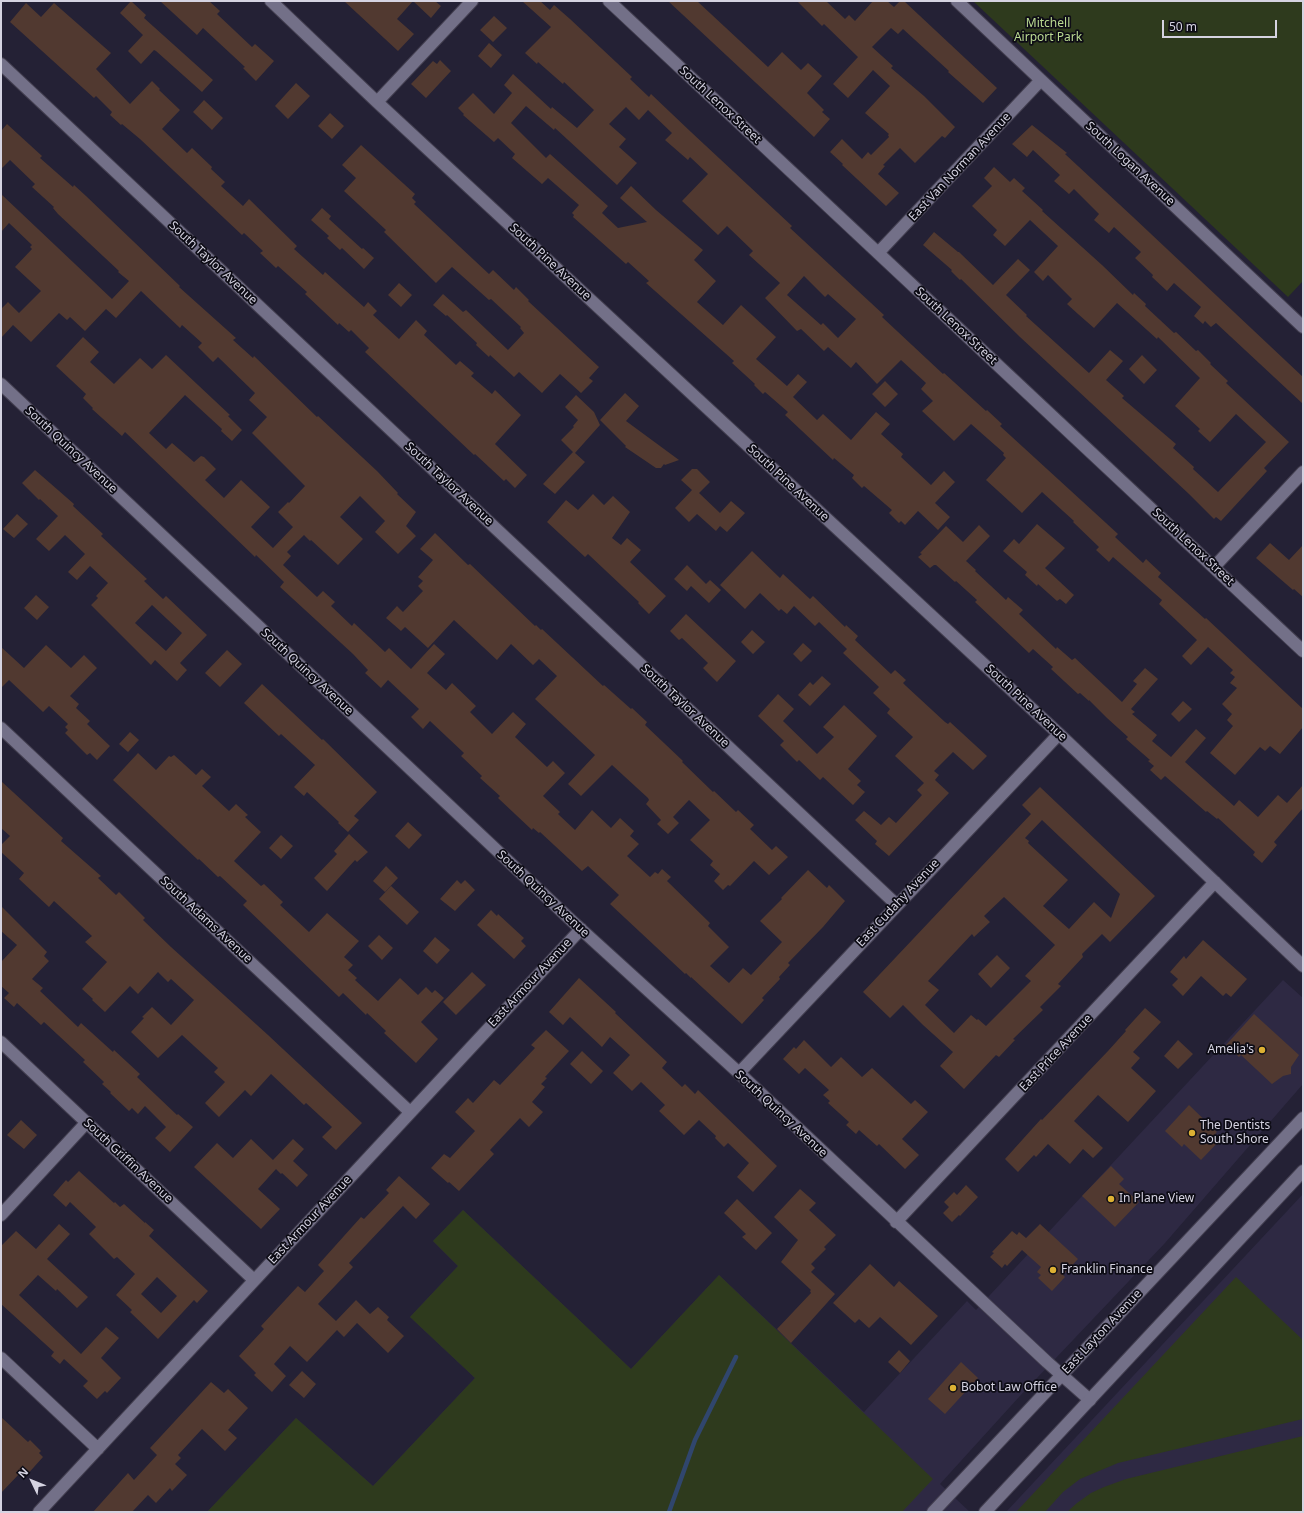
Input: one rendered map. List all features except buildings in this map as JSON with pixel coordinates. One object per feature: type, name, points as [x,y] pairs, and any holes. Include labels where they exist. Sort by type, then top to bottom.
[{"type":"street","name":"South Pine Avenue","points":[[271,1],[1059,734],[1303,966]]},
{"type":"street","points":[[378,102],[472,1]]},
{"type":"street","name":"South Lenox Street","points":[[609,1],[1303,651]]},
{"type":"street","name":"South Logan Avenue","points":[[957,1],[1303,327]]},
{"type":"street","name":"South Taylor Avenue","points":[[1,64],[897,905]]},
{"type":"street","name":"East Van Norman Avenue","points":[[878,253],[1041,80]]},
{"type":"street","name":"South Quincy Avenue","points":[[1,384],[581,929],[739,1074],[1061,1376],[1090,1400]]},
{"type":"street","points":[[1214,567],[1303,472]]},
{"type":"street","name":"South Adams Avenue","points":[[1,728],[410,1112]]},
{"type":"street","name":"East Cudahy Avenue","points":[[739,1074],[1059,734]]},
{"type":"street","name":"East Price Avenue","points":[[896,1222],[1215,882]]},
{"type":"street","name":"East Armour Avenue","points":[[39,1512],[581,929]]},
{"type":"street","name":"South Griffin Avenue","points":[[1,1042],[254,1280]]},
{"type":"street","name":"East Layton Avenue","points":[[933,1512],[1303,1118]]},
{"type":"street","points":[[1,1215],[87,1122]]},
{"type":"street","points":[[985,1512],[1303,1171]]},
{"type":"street","points":[[1,1358],[98,1449]]},
{"type":"shaded area","points":[[1283,980],[1303,998],[1303,1084],[1165,1243],[1019,1397],[940,1484],[970,1512],[207,1512],[296,1418],[373,1486],[475,1378],[410,1317],[458,1266],[433,1241],[463,1210],[631,1369],[719,1275],[864,1412],[967,1301],[976,1310]]},
{"type":"shaded area","points":[[1303,1194],[1303,1512],[1006,1512]]},
{"type":"green space","name":"Mitchell Airport Park","points":[[973,1],[1303,1],[1303,281],[1288,297]]},
{"type":"green space","points":[[463,1210],[631,1369],[719,1275],[933,1479],[902,1512],[207,1512],[296,1418],[373,1486],[475,1378],[410,1317],[458,1266],[433,1241]]},
{"type":"green space","points":[[1236,1277],[1303,1340],[1303,1419],[1118,1463],[1080,1479],[1063,1492],[1045,1512],[1016,1512]]},
{"type":"green space","points":[[1303,1436],[1303,1512],[1067,1512],[1091,1493],[1126,1479]]},
{"type":"waterway","points":[[669,1512],[695,1440],[736,1357]]},
{"type":"place","name":"Amelia's","points":[[1262,1050]]},
{"type":"place","name":"The Dentists South Shore","points":[[1192,1133]]},
{"type":"place","name":"In Plane View","points":[[1111,1199]]},
{"type":"place","name":"Franklin Finance","points":[[1053,1270]]},
{"type":"place","name":"Bobot Law Office","points":[[953,1388]]}]
